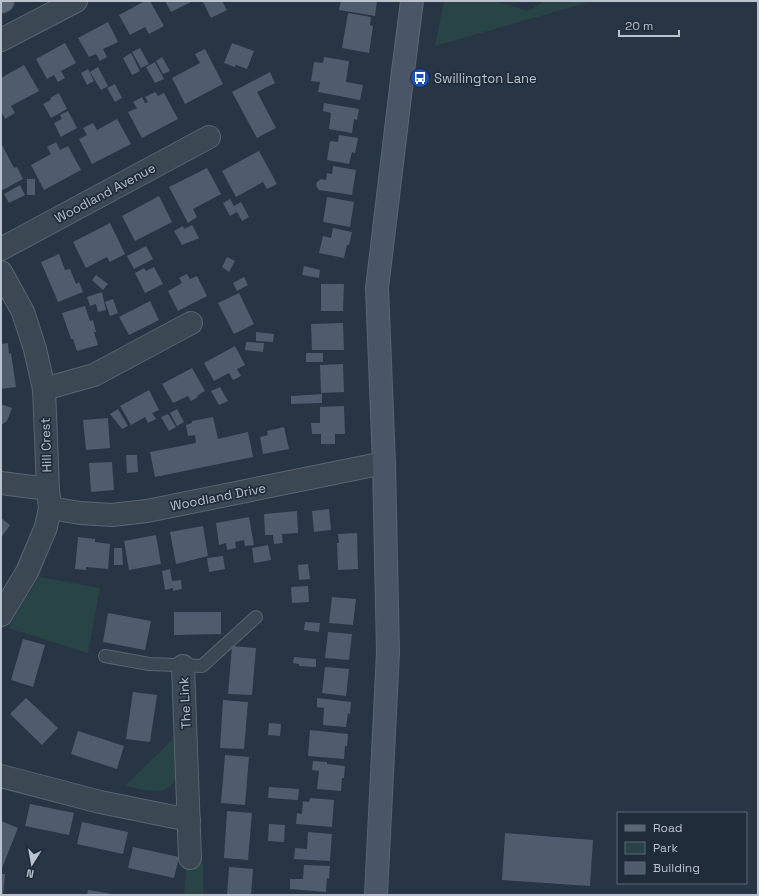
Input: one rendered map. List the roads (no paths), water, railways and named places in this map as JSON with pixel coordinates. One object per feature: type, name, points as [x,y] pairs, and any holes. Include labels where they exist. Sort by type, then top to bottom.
[{"type":"street","points":[[1,40],[76,1]]},
{"type":"street","points":[[376,895],[388,652],[384,463],[377,288],[412,1]]},
{"type":"street","name":"Woodland Avenue","points":[[1,249],[209,138]]},
{"type":"street","name":"Hill Crest","points":[[1,272],[24,312],[35,349],[44,388],[49,499],[46,527],[26,572],[1,615]]},
{"type":"street","points":[[44,388],[94,375],[191,322]]},
{"type":"street","name":"Woodland Drive","points":[[1,483],[49,499],[80,513],[112,515],[147,511],[384,463]]},
{"type":"street","name":"The Link","points":[[183,666],[190,858]]},
{"type":"street","points":[[1,776],[100,802],[189,820]]},
{"type":"lane","points":[[183,666],[202,666],[256,617]]},
{"type":"lane","name":"The Link","points":[[105,656],[149,664],[183,666]]},
{"type":"place","name":"Swillington Lane","points":[[420,78]]}]
